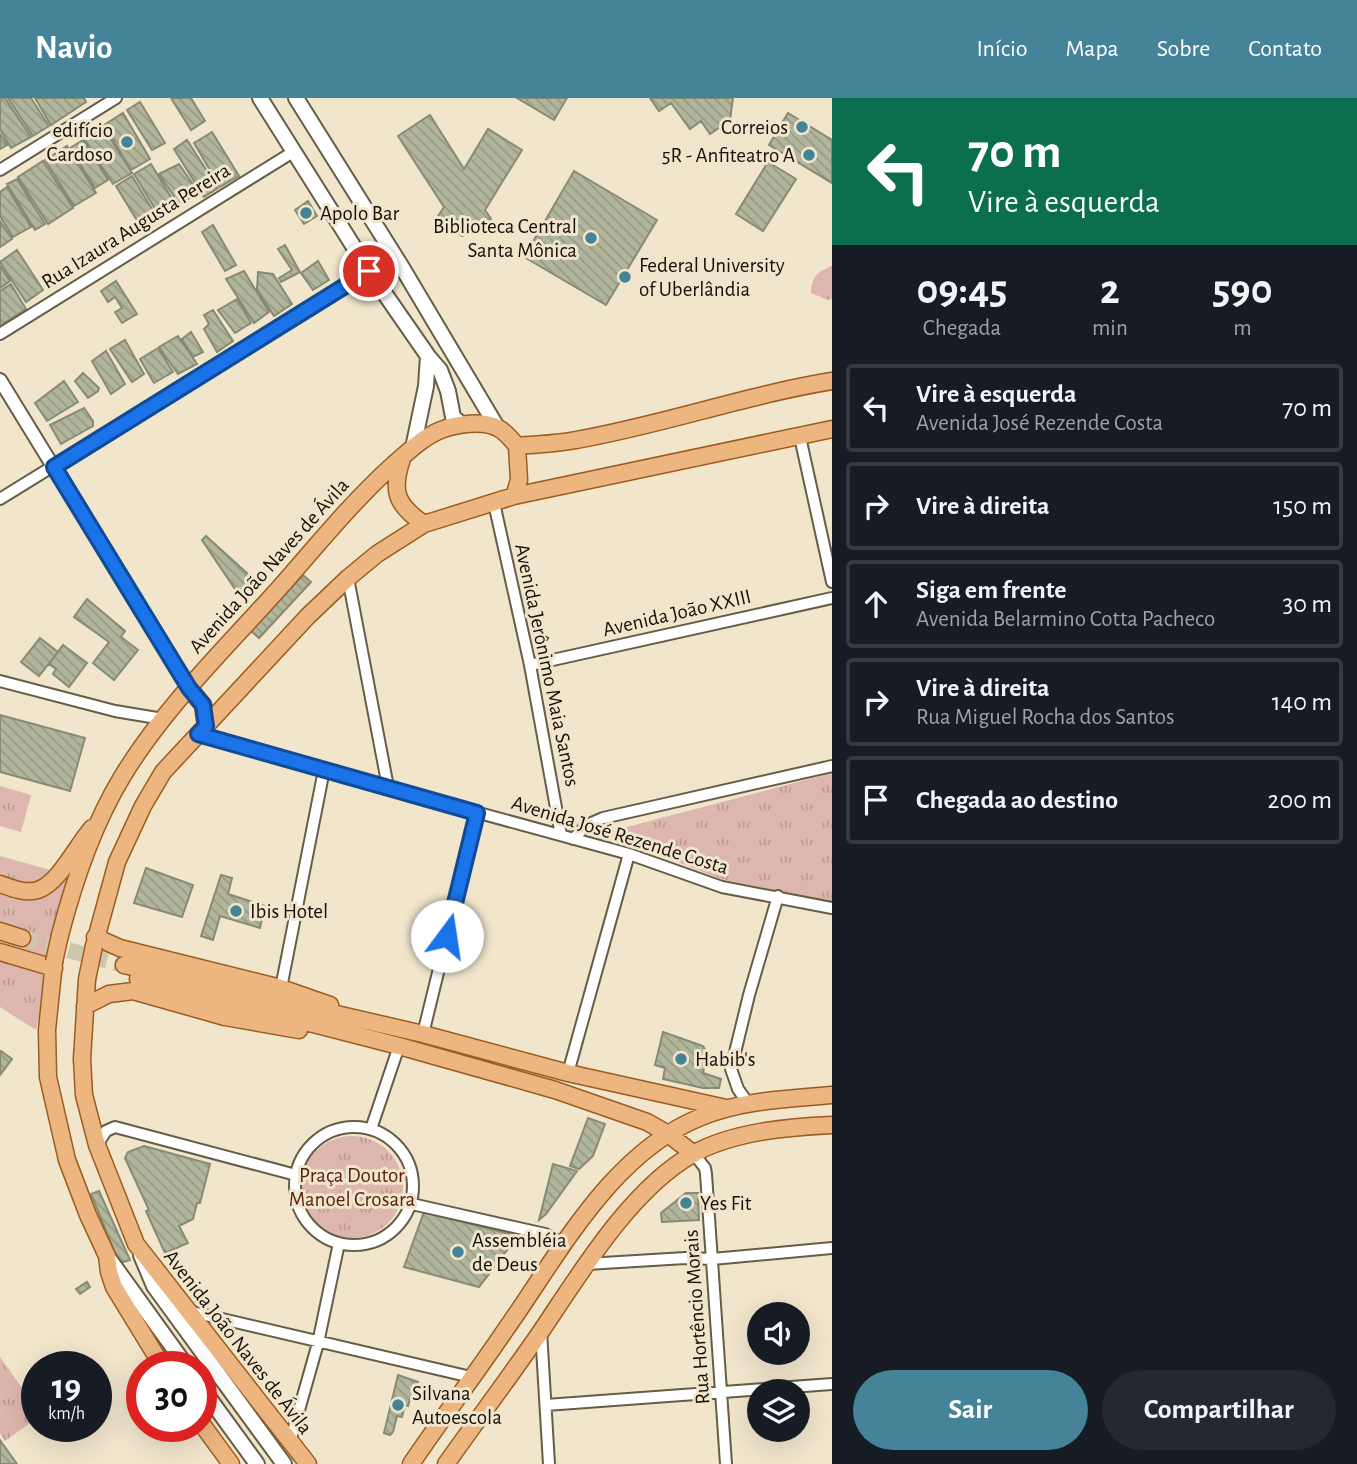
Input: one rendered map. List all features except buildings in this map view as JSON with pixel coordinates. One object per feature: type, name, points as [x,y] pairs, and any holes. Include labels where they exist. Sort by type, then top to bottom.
[{"type":"main road","points":[[260,98],[369,271],[437,365],[444,377],[453,417],[461,424]]},
{"type":"main road","points":[[296,98],[497,426],[517,446],[519,480],[514,496]]},
{"type":"main road","points":[[428,356],[426,386],[415,428],[408,452],[396,476],[398,496],[413,516],[424,524],[514,496],[832,429]]},
{"type":"main road","points":[[517,446],[592,437],[795,387],[832,381]]},
{"type":"main road","points":[[408,452],[441,430],[461,424],[497,426]]},
{"type":"main road","name":"Avenida João Naves de Ávila","points":[[175,1351],[107,1256],[67,1160],[48,1077],[47,1030],[60,935],[73,888],[99,821],[122,777],[163,719],[343,514],[408,452]]},
{"type":"main road","name":"Avenida João Naves de Ávila","points":[[284,1464],[154,1286],[136,1244],[97,1145],[84,1095],[82,1059],[87,979],[94,942],[117,862],[143,806],[163,772],[308,616],[377,554],[424,524]]},
{"type":"main road","points":[[189,688],[203,705],[202,730]]},
{"type":"main road","points":[[0,884],[18,890],[38,890],[58,874],[99,821]]},
{"type":"main road","points":[[0,931],[21,943],[0,942]]},
{"type":"main road","points":[[94,942],[281,988],[391,1028]]},
{"type":"main road","points":[[0,952],[54,965]]},
{"type":"main road","points":[[694,1154],[647,1122],[555,1090],[122,970],[423,1034],[568,1073],[726,1108]]},
{"type":"main road","points":[[85,1006],[109,994],[133,991],[226,1017],[382,1042]]},
{"type":"main road","points":[[411,1464],[589,1209],[634,1160],[668,1134],[726,1108],[748,1103],[832,1095]]},
{"type":"main road","points":[[446,1464],[587,1264],[629,1210],[672,1169],[694,1154],[745,1136],[832,1125]]},
{"type":"main road","name":"Avenida João Naves de Ávila","points":[[136,1244],[302,1461]]},
{"type":"main road","name":"Avenida João Naves de Ávila","points":[[107,1256],[114,1287],[153,1351]]},
{"type":"main road","points":[[217,1409],[257,1464]]},
{"type":"main road","points":[[215,1442],[231,1464]]},
{"type":"street","points":[[0,170],[116,98]]},
{"type":"street","name":"Rua Izaura Augusta Pereira","points":[[0,334],[293,152]]},
{"type":"street","points":[[0,499],[369,271]]},
{"type":"street","points":[[0,380],[189,688]]},
{"type":"street","points":[[800,437],[832,582]]},
{"type":"street","name":"Avenida Jerônimo Maia Santos","points":[[494,503],[530,665],[561,835]]},
{"type":"street","points":[[348,578],[388,786]]},
{"type":"street","name":"Avenida João XXIII","points":[[530,665],[832,598]]},
{"type":"street","points":[[0,681],[115,712],[163,719]]},
{"type":"street","name":"Avenida José Rezende Costa","points":[[202,730],[324,770],[629,854],[722,887],[832,908]]},
{"type":"street","points":[[573,839],[587,825],[603,818],[832,766]]},
{"type":"street","points":[[281,988],[324,770]]},
{"type":"street","points":[[423,1034],[477,813]]},
{"type":"street","points":[[568,1073],[629,854]]},
{"type":"street","points":[[748,1103],[737,1089],[731,1069],[778,896]]},
{"type":"street","points":[[371,1129],[399,1046]]},
{"type":"street","points":[[355,1126],[371,1129],[383,1134],[403,1153],[413,1180],[412,1204],[395,1229],[386,1236],[361,1245],[339,1243],[322,1236],[307,1223],[297,1204],[296,1175],[299,1161],[312,1143],[333,1130],[355,1126]]},
{"type":"street","points":[[97,1145],[106,1131],[115,1127],[296,1175]]},
{"type":"street","name":"Rua Hortêncio Morais","points":[[694,1154],[705,1168],[726,1464]]},
{"type":"street","points":[[412,1204],[545,1234],[565,1245]]},
{"type":"street","points":[[290,1442],[318,1343],[339,1243]]},
{"type":"street","points":[[587,1264],[712,1259],[832,1248]]},
{"type":"street","points":[[186,1311],[471,1377]]},
{"type":"street","points":[[541,1331],[549,1464]]},
{"type":"street","points":[[546,1405],[832,1384]]},
{"type":"green space","points":[[832,266],[832,299],[828,300],[811,293],[816,275]]},
{"type":"green space","points":[[832,773],[832,903],[721,879],[604,833]]},
{"type":"green space","points":[[0,786],[31,795],[21,832],[0,826]]},
{"type":"green space","points":[[0,856],[72,876],[36,1030],[0,1007]]},
{"type":"green space","name":"Praça Doutor Manoel Crosara","points":[[352,1136],[372,1139],[395,1158],[400,1167],[403,1187],[400,1207],[381,1230],[372,1235],[352,1238],[332,1235],[309,1216],[304,1207],[301,1187],[304,1167],[323,1144],[332,1139]]},
{"type":"green space","points":[[0,1357],[21,1387],[21,1430],[5,1441],[0,1434]]},
{"type":"tunnel","points":[[22,938],[124,965]]},
{"type":"place","name":"Correios","points":[[802,127]]},
{"type":"place","name":"edifício Cardoso","points":[[127,142]]},
{"type":"place","name":"5R - Anfiteatro A","points":[[809,155]]},
{"type":"place","name":"Apolo Bar","points":[[306,213]]},
{"type":"place","name":"Biblioteca Central Santa Mônica","points":[[591,238]]},
{"type":"place","name":"Federal University of Uberlândia","points":[[625,277]]},
{"type":"place","name":"Ibis Hotel","points":[[236,911]]},
{"type":"place","name":"Habib's","points":[[681,1059]]},
{"type":"place","name":"Yes Fit","points":[[686,1203]]},
{"type":"place","name":"Assembléia de Deus","points":[[458,1252]]},
{"type":"place","name":"Silvana Autoescola","points":[[398,1405]]},
{"type":"route","points":[[369,271],[54,467],[189,688],[203,705],[206,726],[198,734],[477,813],[447,936]]}]
